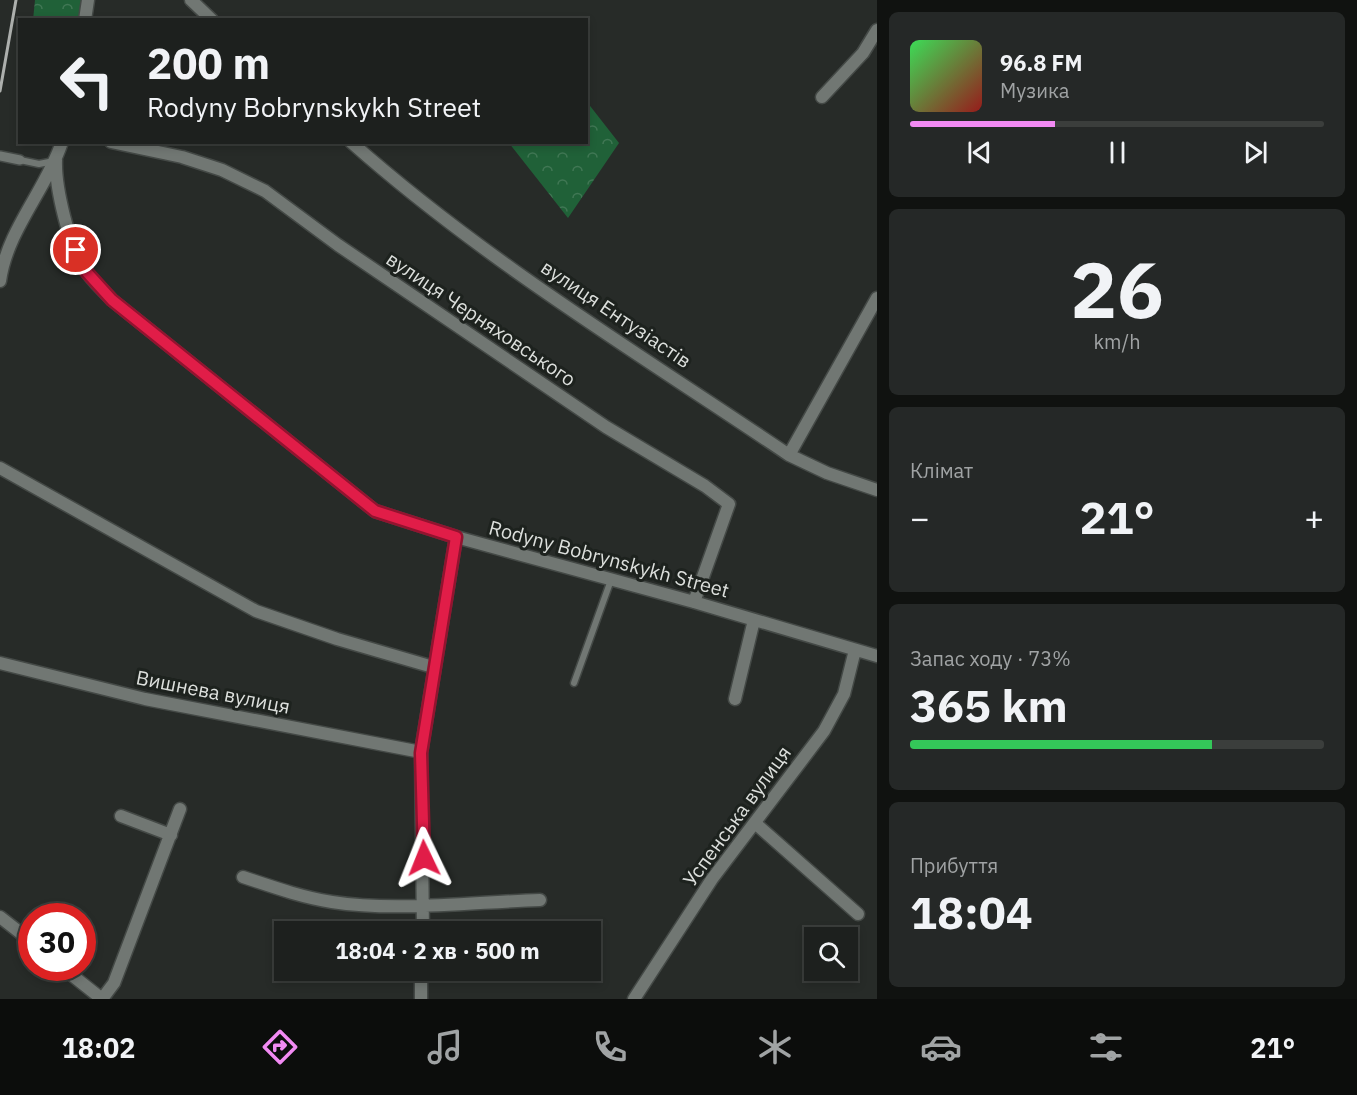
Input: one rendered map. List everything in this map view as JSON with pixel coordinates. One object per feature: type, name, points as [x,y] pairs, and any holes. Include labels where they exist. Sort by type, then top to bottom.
[{"type":"street","points":[[85,18],[88,0]]},
{"type":"street","points":[[191,0],[210,18]]},
{"type":"street","points":[[822,97],[863,53],[877,30]]},
{"type":"street","points":[[0,281],[14,237],[56,160],[61,144]]},
{"type":"street","name":"вулиця Черняховського","points":[[120,144],[182,157],[222,170],[265,191],[338,245],[586,413],[705,486],[729,504],[694,602]]},
{"type":"street","name":"вулиця Ентузіастів","points":[[353,144],[410,195],[500,260],[789,455],[827,473],[877,490]]},
{"type":"street","points":[[0,156],[20,160]]},
{"type":"street","name":"Rodyny Bobrynskykh Street","points":[[56,160],[57,187],[63,215],[83,268],[112,300],[375,511],[456,537],[694,602],[877,656]]},
{"type":"street","points":[[789,455],[877,298]]},
{"type":"street","points":[[0,468],[256,611],[337,639],[433,667]]},
{"type":"street","points":[[423,921],[421,753],[433,667],[456,537]]},
{"type":"street","points":[[735,699],[754,620]]},
{"type":"street","name":"Успенська вулиця","points":[[634,999],[712,879],[824,731],[844,694],[855,650]]},
{"type":"street","name":"Вишнева вулиця","points":[[0,663],[145,699],[421,753]]},
{"type":"street","points":[[79,981],[102,999],[114,983],[180,809]]},
{"type":"street","points":[[122,816],[171,835]]},
{"type":"street","points":[[754,823],[858,914]]},
{"type":"street","points":[[243,877],[282,891],[333,902],[372,905],[540,900]]},
{"type":"street","points":[[0,916],[18,931]]},
{"type":"street","points":[[421,981],[421,999]]},
{"type":"lane","points":[[20,160],[39,164],[56,160]]},
{"type":"lane","points":[[574,683],[612,580]]},
{"type":"green space","points":[[35,0],[88,0],[85,18],[33,18]]},
{"type":"green space","points":[[588,103],[619,143],[568,218],[510,144],[588,144]]},
{"type":"railway","points":[[0,91],[16,0]]},
{"type":"route","points":[[76,250],[83,268],[112,300],[375,511],[456,537],[433,667],[421,753],[424,858]]}]
